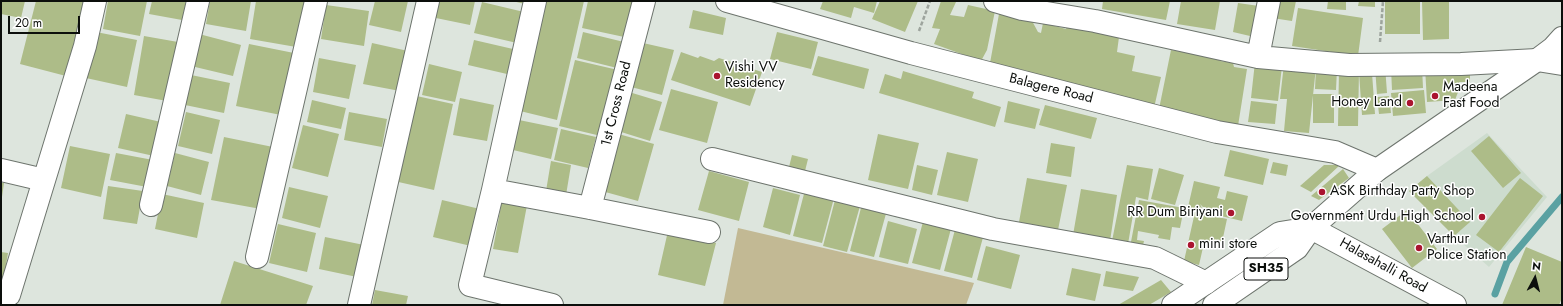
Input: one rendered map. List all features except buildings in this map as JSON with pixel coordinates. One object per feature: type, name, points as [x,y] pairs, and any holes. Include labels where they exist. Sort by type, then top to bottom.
[{"type":"street","points":[[5,298],[44,180],[85,46],[95,1]]},
{"type":"street","points":[[151,205],[198,1]]},
{"type":"street","points":[[257,257],[316,1]]},
{"type":"street","points":[[359,305],[428,1]]},
{"type":"street","points":[[535,1],[493,190],[470,285],[552,305]]},
{"type":"street","name":"1st Cross Road","points":[[590,208],[644,1]]},
{"type":"street","name":"Balagere Road","points":[[728,1],[911,53],[1217,132],[1335,152],[1377,170]]},
{"type":"street","points":[[995,1],[1022,5],[1258,57],[1349,65],[1461,64],[1537,60],[1562,64]]},
{"type":"street","points":[[1258,57],[1269,1]]},
{"type":"street","name":"SH35","points":[[1214,305],[1297,248],[1311,228],[1377,170],[1537,60],[1553,48],[1562,38]]},
{"type":"street","points":[[712,159],[993,229],[1155,258],[1206,283]]},
{"type":"street","points":[[1,170],[44,180]]},
{"type":"street","points":[[493,190],[709,232]]},
{"type":"street","points":[[1173,305],[1280,233],[1311,228]]},
{"type":"street","name":"Halasahalli Road","points":[[1311,228],[1455,305]]},
{"type":"path","points":[[911,53],[930,1]]},
{"type":"path","points":[[1379,64],[1383,1]]},
{"type":"shaded area","name":"Government Urdu High School","points":[[1487,133],[1547,197],[1489,267],[1454,236],[1409,191],[1427,176]]},
{"type":"shaded area","points":[[738,228],[974,283],[966,305],[723,305]]},
{"type":"waterway","points":[[1495,294],[1507,262],[1562,197]]},
{"type":"place","name":"Vishi VV Residency","points":[[717,76]]},
{"type":"place","name":"Madeena Fast Food","points":[[1435,96]]},
{"type":"place","name":"Honey Land","points":[[1410,103]]},
{"type":"place","name":"ASK Birthday Party Shop","points":[[1322,192]]},
{"type":"place","name":"RR Dum Biriyani","points":[[1231,213]]},
{"type":"place","name":"Government Urdu High School","points":[[1482,217]]},
{"type":"place","name":"mini store","points":[[1191,245]]},
{"type":"place","name":"Varthur Police Station","points":[[1419,248]]}]
